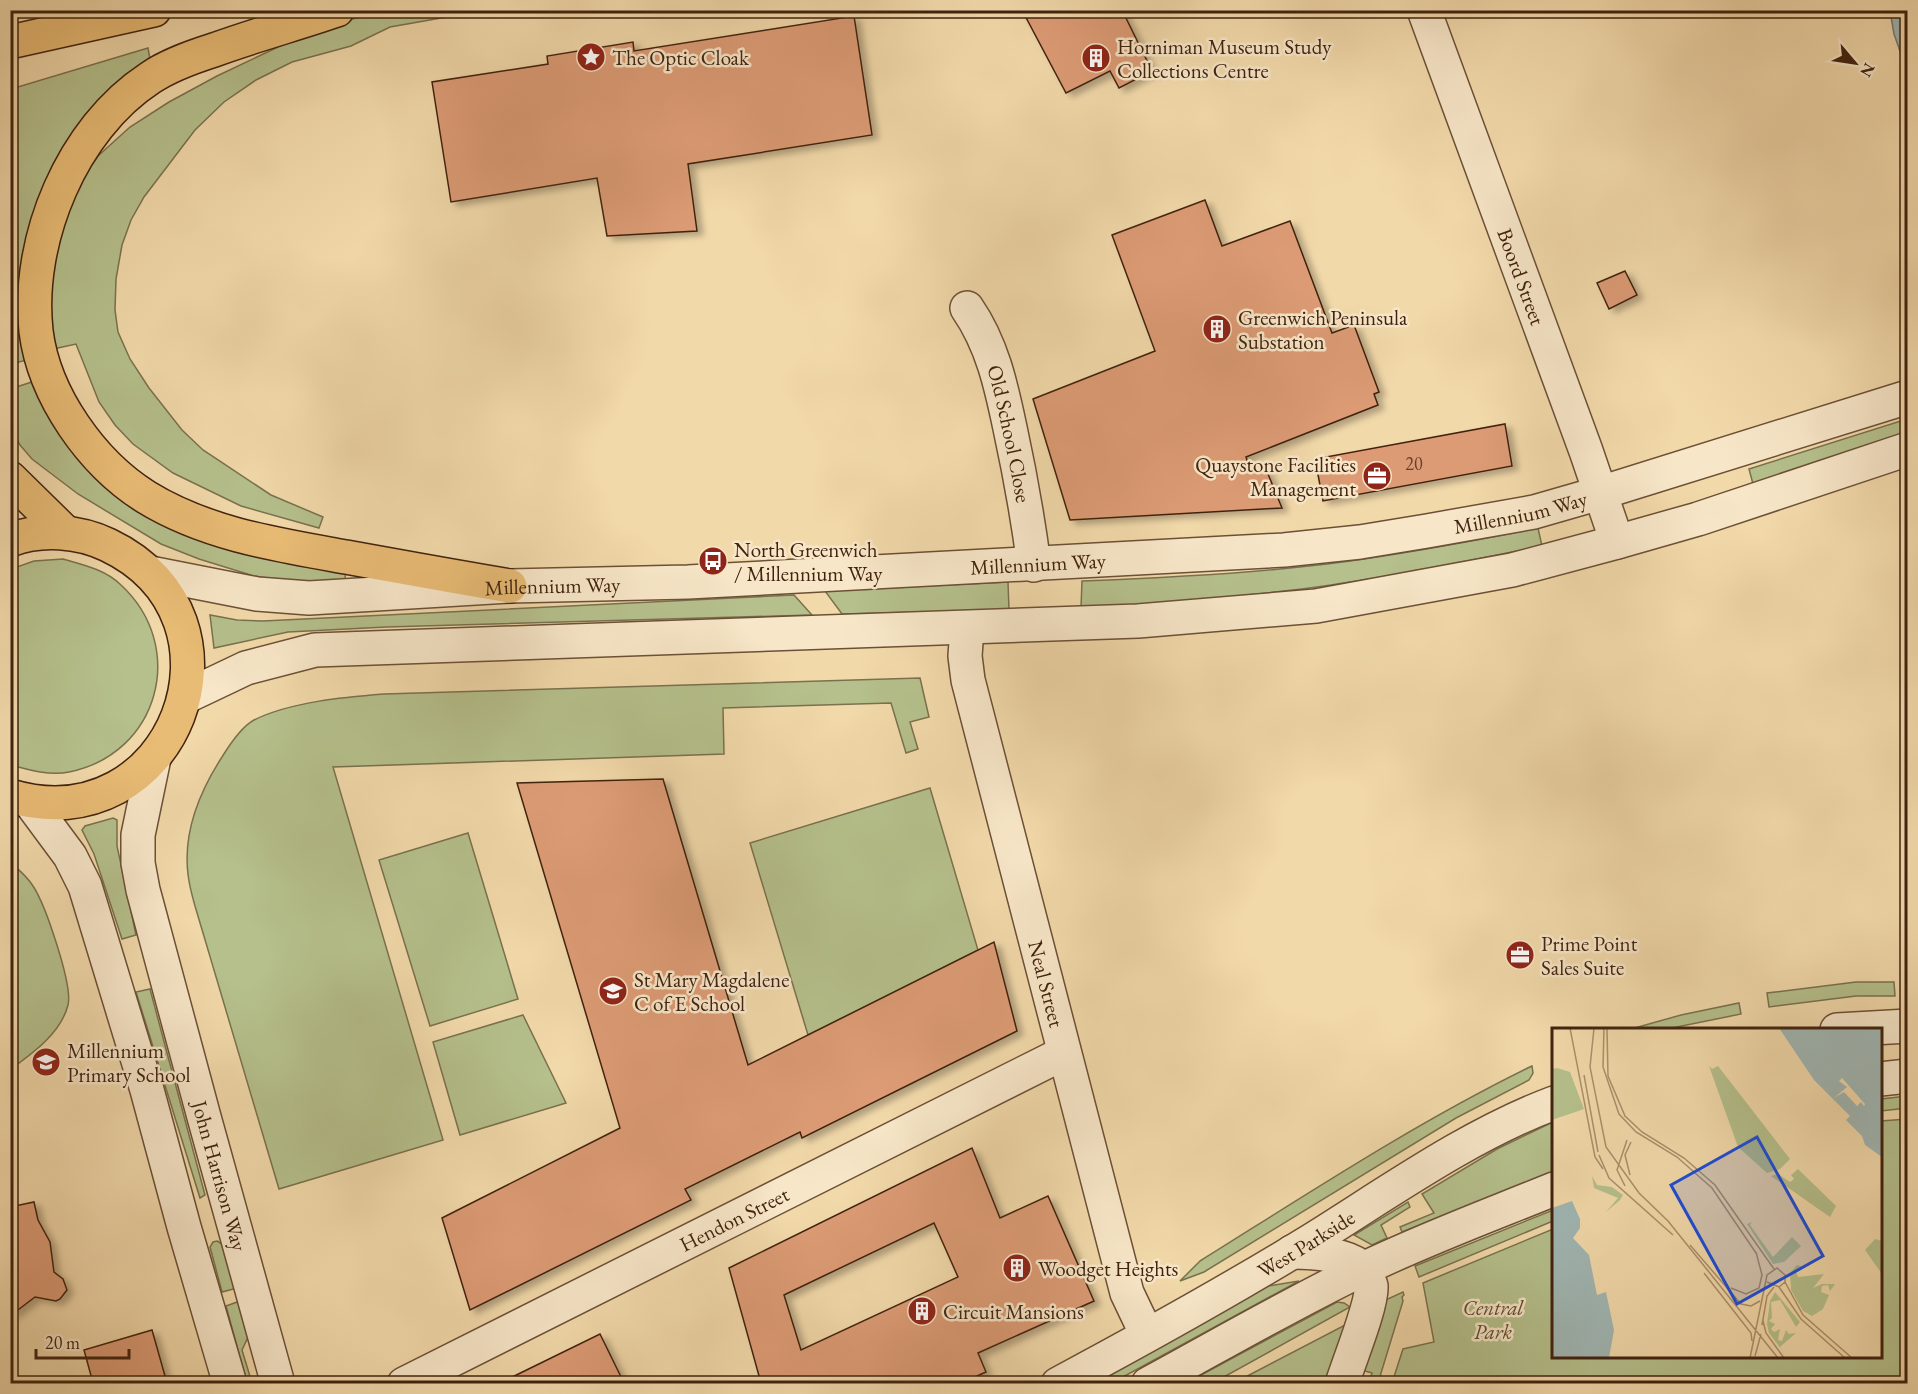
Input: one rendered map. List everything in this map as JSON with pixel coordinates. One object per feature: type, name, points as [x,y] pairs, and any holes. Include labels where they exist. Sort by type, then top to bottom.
[{"type":"main road","points":[[10,42],[154,10]]},
{"type":"main road","points":[[337,10],[188,59],[150,78],[102,122],[82,147],[64,180],[51,213],[41,244],[37,274],[37,333],[52,388],[68,418],[109,468],[148,498],[182,514],[225,531],[267,543],[510,586]]},
{"type":"main road","points":[[10,478],[65,532]]},
{"type":"main road","points":[[10,540],[22,535],[65,532],[96,539],[125,553],[150,573],[170,600],[183,630],[188,663],[185,696],[179,719],[154,758],[129,781],[98,796],[64,804],[20,799]]},
{"type":"street","name":"Boord Street","points":[[1424,10],[1587,451],[1617,542]]},
{"type":"street","name":"Old School Close","points":[[967,308],[988,344],[998,375],[1024,490],[1034,565]]},
{"type":"street","name":"Millennium Way","points":[[150,573],[257,594],[309,597],[510,586],[688,582],[1284,550],[1360,542],[1534,512],[1600,494],[1908,397]]},
{"type":"street","points":[[185,696],[246,668],[315,650],[1138,621],[1316,606],[1512,570],[1698,519],[1908,449]]},
{"type":"street","name":"Neal Street","points":[[967,628],[965,656],[968,680],[1127,1293],[1147,1335]]},
{"type":"street","name":"John Harrison Way","points":[[154,758],[138,835],[138,863],[143,891],[279,1383]]},
{"type":"street","points":[[20,799],[70,856],[85,886],[147,1090],[230,1383]]},
{"type":"street","points":[[1861,1028],[1908,1026]]},
{"type":"street","name":"Hendon Street","points":[[404,1383],[1064,1053]]},
{"type":"street","points":[[1882,1079],[1908,1076]]},
{"type":"street","name":"West Parkside","points":[[1058,1383],[1292,1252],[1455,1151],[1535,1110],[1552,1104]]},
{"type":"street","points":[[1148,1383],[1363,1269],[1419,1243],[1552,1190]]},
{"type":"street","points":[[1292,1252],[1316,1252],[1341,1257],[1363,1269],[1371,1286],[1367,1309],[1342,1383]]},
{"type":"green space","points":[[396,11],[481,11],[390,27],[351,46],[292,62],[256,80],[224,102],[195,130],[144,197],[131,220],[122,245],[116,279],[115,310],[118,332],[130,359],[149,388],[182,430],[203,450],[271,495],[323,517],[319,528],[241,506],[173,473],[133,444],[115,425],[99,402],[76,344],[53,349],[47,264],[74,189],[98,156],[130,127],[169,102],[217,76],[314,30],[352,19]]},
{"type":"green space","points":[[148,48],[151,65],[69,148],[27,360],[11,364],[11,89]]},
{"type":"green space","points":[[35,381],[96,475],[346,571],[344,584],[293,582],[254,576],[199,559],[161,544],[78,494],[32,459],[11,430],[10,389]]},
{"type":"green space","points":[[1907,419],[1907,434],[1753,484],[1749,469]]},
{"type":"green space","points":[[1538,528],[1542,546],[1384,577],[1238,596],[1081,608],[1082,581],[1205,575],[1327,564],[1433,548]]},
{"type":"green space","points":[[63,559],[102,572],[121,585],[142,610],[154,638],[158,667],[154,695],[143,721],[125,744],[100,761],[69,772],[40,772],[11,765],[11,569],[34,561]]},
{"type":"green space","points":[[1008,582],[1009,610],[842,614],[825,591]]},
{"type":"green space","points":[[794,595],[812,615],[386,627],[288,632],[214,648],[210,615],[237,620],[263,621]]},
{"type":"green space","points":[[920,678],[929,717],[910,722],[918,749],[906,753],[891,703],[723,708],[724,754],[333,767],[443,1140],[279,1189],[195,906],[187,859],[191,828],[200,798],[229,747],[249,723],[268,714],[301,705],[384,694]]},
{"type":"green space","points":[[930,788],[978,950],[808,1035],[750,843]]},
{"type":"green space","points":[[113,818],[117,820],[117,846],[136,935],[122,939],[94,854],[82,830],[85,826]]},
{"type":"green space","points":[[468,833],[518,999],[430,1026],[379,860]]},
{"type":"green space","points":[[11,863],[31,882],[44,909],[62,963],[68,1005],[53,1033],[11,1069],[10,1000],[13,990],[10,973]]},
{"type":"green space","points":[[1856,982],[1894,982],[1895,996],[1856,996],[1769,1007],[1767,993]]},
{"type":"green space","points":[[150,989],[205,1195],[200,1198],[136,992]]},
{"type":"green space","points":[[1739,1003],[1741,1014],[1672,1028],[1635,1028],[1681,1015]]},
{"type":"green space","points":[[523,1015],[566,1103],[460,1135],[433,1042]]},
{"type":"green space","points":[[1532,1066],[1533,1073],[1529,1080],[1456,1118],[1204,1272],[1180,1281],[1200,1261],[1364,1159]]},
{"type":"green space","points":[[1907,1096],[1907,1108],[1882,1111],[1882,1099]]},
{"type":"green space","name":"Central Park","points":[[1907,1119],[1907,1383],[1392,1383],[1403,1349],[1434,1342],[1423,1283],[1552,1229],[1552,1358],[1882,1358],[1882,1121]]},
{"type":"green space","points":[[1552,1122],[1552,1173],[1402,1232],[1400,1227],[1434,1213],[1422,1194],[1497,1149]]},
{"type":"green space","points":[[1408,1202],[1410,1207],[1381,1225],[1387,1238],[1372,1245],[1354,1235]]},
{"type":"green space","points":[[1552,1210],[1552,1221],[1419,1277],[1415,1266]]},
{"type":"green space","points":[[217,1241],[224,1245],[237,1288],[222,1292],[210,1247],[213,1242]]},
{"type":"green space","points":[[1299,1281],[1112,1383],[1094,1384],[1268,1286]]},
{"type":"green space","points":[[1403,1292],[1403,1301],[1378,1383],[1369,1383],[1372,1373],[1358,1369],[1379,1303]]},
{"type":"green space","points":[[240,1301],[250,1333],[242,1350],[252,1383],[247,1383],[226,1306]]},
{"type":"green space","points":[[1337,1302],[1350,1307],[1213,1383],[1186,1383]]},
{"type":"green space","points":[[1347,1324],[1327,1383],[1234,1383]]},
{"type":"water","points":[[1890,11],[1907,11],[1907,71],[1894,34]]},
{"type":"building","name":"Horniman Museum Study Collections Centre","points":[[1022,10],[1122,10],[1152,71],[1119,88],[1110,71],[1066,93]]},
{"type":"building","points":[[854,16],[872,135],[688,164],[697,231],[607,236],[597,178],[451,202],[432,82],[548,64],[547,56],[633,42],[634,51]]},
{"type":"building","points":[[1205,200],[1222,246],[1290,221],[1332,333],[1354,325],[1379,392],[1374,394],[1378,405],[1246,457],[1251,472],[1266,469],[1282,508],[1070,520],[1033,399],[1155,351],[1112,235]]},
{"type":"building","points":[[1625,271],[1637,295],[1609,309],[1597,283]]},
{"type":"building","points":[[1505,424],[1512,466],[1323,501],[1315,459]]},
{"type":"building","points":[[663,779],[748,1065],[994,942],[1017,1031],[802,1138],[800,1132],[685,1189],[691,1200],[470,1310],[442,1218],[620,1128],[517,783]]},
{"type":"building","points":[[972,1148],[1000,1218],[1048,1196],[1094,1301],[978,1353],[986,1372],[961,1383],[761,1383],[729,1268]],"holes":[[[934,1223],[958,1277],[801,1350],[784,1295]]]},
{"type":"building","points":[[34,1202],[38,1220],[50,1242],[54,1272],[63,1279],[67,1290],[56,1301],[35,1297],[10,1316],[10,1207]]},
{"type":"building","points":[[152,1330],[167,1383],[93,1383],[84,1350]]},
{"type":"building","points":[[600,1334],[624,1383],[500,1383]]},
{"type":"place","name":"The Optic Cloak","points":[[591,57]]},
{"type":"place","name":"Horniman Museum Study Collections Centre","points":[[1096,58]]},
{"type":"place","name":"Greenwich Peninsula Substation","points":[[1217,329]]},
{"type":"place","name":"Quaystone Facilities Management","points":[[1377,476]]},
{"type":"place","name":"North Greenwich / Millennium Way","points":[[713,561]]},
{"type":"place","name":"Prime Point Sales Suite","points":[[1520,955]]},
{"type":"place","name":"St Mary Magdalene C of E School","points":[[613,991]]},
{"type":"place","name":"Millennium Primary School","points":[[46,1062]]},
{"type":"place","name":"Woodget Heights","points":[[1017,1268]]},
{"type":"place","name":"Circuit Mansions","points":[[922,1311]]}]
